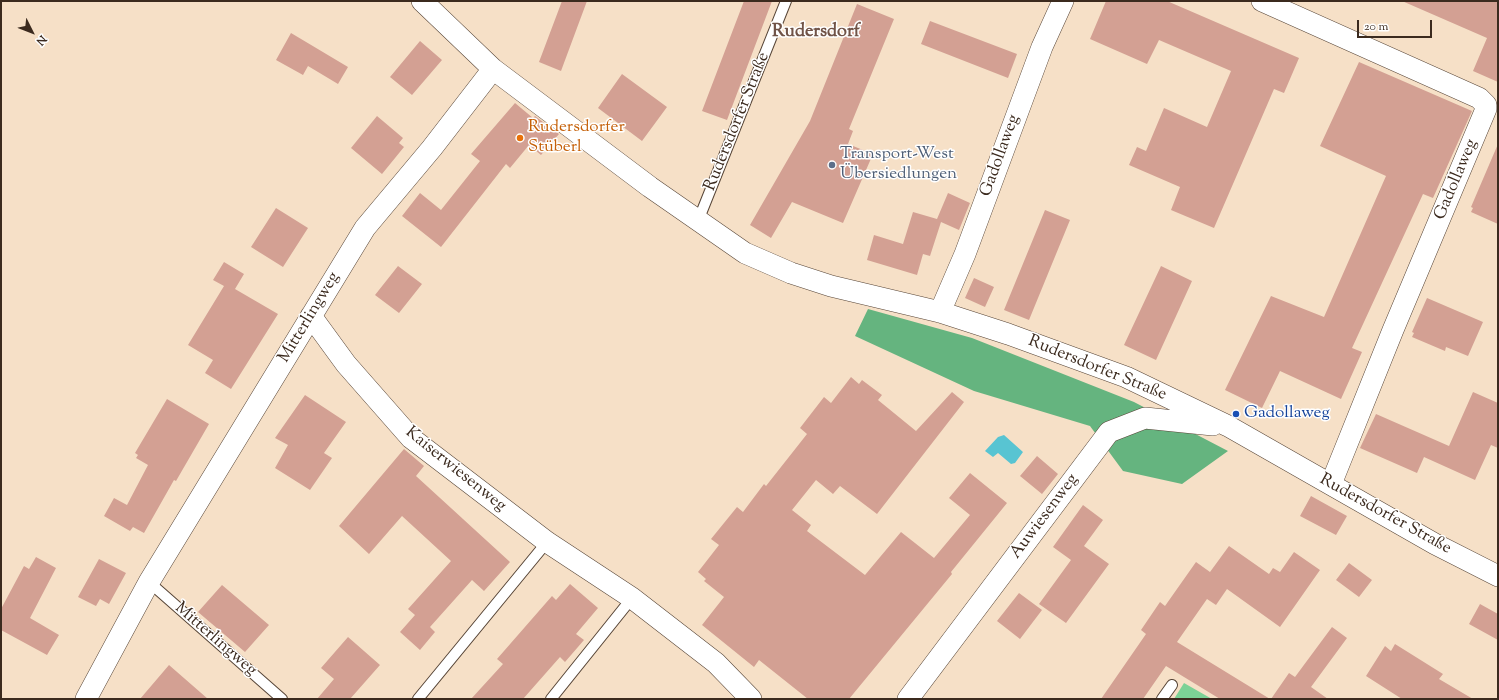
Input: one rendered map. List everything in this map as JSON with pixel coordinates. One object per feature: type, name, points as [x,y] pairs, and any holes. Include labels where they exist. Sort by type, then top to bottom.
[{"type":"street","name":"Rudersdorfer Straße","points":[[422,1],[493,69],[698,221],[745,252],[791,273],[830,286],[940,312],[1008,334],[1126,377],[1228,426],[1435,544],[1498,576]]},
{"type":"street","name":"Gadollaweg","points":[[940,312],[965,254],[1042,46],[1064,1]]},
{"type":"street","name":"Gadollaweg","points":[[1262,1],[1479,98],[1486,104],[1486,109],[1393,330],[1331,484]]},
{"type":"street","name":"Mitterlingweg","points":[[86,699],[149,582],[365,228],[432,148],[493,69]]},
{"type":"street","name":"Kaiserwiesenweg","points":[[311,316],[346,364],[411,438],[547,542],[632,598],[716,663],[751,699]]},
{"type":"street","name":"Auwiesenweg","points":[[908,699],[1109,432],[1145,418],[1228,426]]},
{"type":"lane","name":"Rudersdorfer Straße","points":[[698,221],[786,1]]},
{"type":"lane","points":[[418,699],[547,542]]},
{"type":"lane","name":"Mitterlingweg","points":[[149,582],[282,699]]},
{"type":"lane","points":[[551,699],[632,598]]},
{"type":"lane","points":[[1162,699],[1172,685]]},
{"type":"green space","points":[[868,309],[972,338],[1134,402],[1228,451],[1182,484],[1123,471],[1090,426],[974,391],[855,336]]},
{"type":"green space","points":[[1184,683],[1212,699],[1174,699]]},
{"type":"water","points":[[1004,435],[1023,452],[1015,463],[1011,464],[998,453],[993,457],[985,451],[998,437]]},
{"type":"building","points":[[562,1],[587,1],[561,71],[539,62]]},
{"type":"building","points":[[744,1],[772,1],[727,120],[702,111]]},
{"type":"building","points":[[1106,1],[1167,1],[1299,58],[1284,93],[1274,89],[1214,228],[1171,210],[1180,187],[1129,165],[1137,147],[1146,151],[1164,108],[1207,127],[1231,71],[1159,40],[1147,64],[1090,39]]},
{"type":"building","points":[[1402,1],[1498,1],[1498,82],[1473,71],[1487,38]]},
{"type":"building","points":[[857,4],[894,19],[849,129],[853,131],[848,144],[873,154],[843,223],[792,202],[771,238],[750,225],[810,121]]},
{"type":"building","points":[[930,21],[1017,54],[1008,78],[921,44]]},
{"type":"building","points":[[291,33],[348,67],[338,84],[308,66],[303,75],[276,60]]},
{"type":"building","points":[[420,41],[442,60],[412,95],[390,77]]},
{"type":"building","points":[[1359,62],[1472,111],[1433,198],[1423,194],[1352,348],[1362,352],[1341,399],[1280,371],[1262,408],[1225,390],[1271,296],[1324,317],[1386,176],[1320,146]]},
{"type":"building","points":[[622,74],[667,107],[642,141],[598,108]]},
{"type":"building","points":[[515,103],[533,118],[535,116],[559,134],[541,155],[529,145],[510,168],[506,164],[441,247],[402,216],[420,193],[441,210],[480,161],[471,154]]},
{"type":"building","points":[[377,116],[403,138],[399,143],[404,147],[382,174],[351,148]]},
{"type":"building","points":[[1498,144],[1498,224],[1471,212],[1473,208],[1471,207]]},
{"type":"building","points":[[948,193],[970,203],[959,230],[941,222],[930,256],[923,254],[917,275],[867,260],[874,235],[903,244],[913,212],[937,219]]},
{"type":"building","points":[[276,208],[308,228],[283,267],[251,247]]},
{"type":"building","points":[[1045,210],[1070,220],[1029,320],[1004,310]]},
{"type":"building","points":[[224,262],[244,274],[235,289],[278,314],[231,389],[205,373],[213,360],[188,345],[224,286],[213,280]]},
{"type":"building","points":[[398,266],[422,284],[399,313],[375,295]]},
{"type":"building","points":[[1161,266],[1192,281],[1156,360],[1124,345]]},
{"type":"building","points":[[974,278],[994,287],[985,307],[965,298]]},
{"type":"building","points":[[1427,298],[1483,322],[1468,356],[1446,347],[1445,351],[1412,337],[1414,333],[1412,332]]},
{"type":"building","points":[[851,377],[859,384],[862,380],[882,395],[878,400],[916,431],[952,392],[964,402],[877,514],[840,486],[833,494],[816,480],[792,510],[811,525],[807,531],[865,575],[901,532],[934,558],[970,515],[949,498],[970,473],[1007,503],[951,572],[952,574],[849,699],[808,699],[759,660],[754,667],[702,625],[724,597],[704,581],[706,579],[698,572],[719,545],[711,539],[737,507],[743,512],[764,484],[766,486],[807,434],[800,428],[824,397],[831,403]]},
{"type":"building","points":[[1473,392],[1498,403],[1498,448],[1491,445],[1475,480],[1424,457],[1417,473],[1360,448],[1376,414],[1449,446]]},
{"type":"building","points":[[305,395],[346,422],[324,453],[332,458],[310,490],[275,468],[288,445],[275,438]]},
{"type":"building","points":[[167,399],[209,424],[176,481],[174,480],[144,533],[133,527],[130,531],[104,516],[114,498],[127,505],[148,465],[136,458],[138,455],[135,453]]},
{"type":"building","points":[[404,449],[424,466],[416,476],[510,562],[484,591],[472,580],[430,627],[435,632],[420,650],[400,632],[415,615],[408,609],[451,561],[402,516],[369,554],[339,526]]},
{"type":"building","points":[[1037,456],[1058,474],[1042,494],[1020,476]]},
{"type":"building","points":[[1311,496],[1347,516],[1336,535],[1300,516]]},
{"type":"building","points":[[1083,505],[1103,520],[1084,546],[1109,564],[1066,623],[1039,604],[1071,560],[1053,547]]},
{"type":"building","points":[[1229,546],[1269,574],[1273,568],[1280,572],[1294,552],[1320,570],[1280,627],[1227,589],[1216,605],[1207,599],[1177,642],[1270,699],[1220,699],[1166,666],[1143,699],[1101,699],[1146,634],[1141,630],[1160,602],[1165,606],[1196,562],[1210,572]]},
{"type":"building","points":[[36,557],[56,568],[30,618],[59,635],[47,655],[1,630],[1,609],[24,566],[29,569]]},
{"type":"building","points":[[99,559],[126,573],[109,604],[100,599],[96,606],[78,597]]},
{"type":"building","points":[[1349,563],[1372,580],[1359,597],[1336,580]]},
{"type":"building","points":[[570,584],[598,608],[576,634],[584,640],[565,662],[560,657],[523,699],[471,699],[503,664],[497,659],[552,596],[556,600]]},
{"type":"building","points":[[222,585],[269,625],[245,652],[198,612]]},
{"type":"building","points":[[1019,593],[1042,610],[1020,639],[997,621]]},
{"type":"building","points":[[1480,604],[1498,614],[1498,640],[1469,624]]},
{"type":"building","points":[[1332,627],[1347,638],[1311,687],[1328,699],[1271,699],[1289,673],[1295,677]]},
{"type":"building","points":[[348,637],[380,665],[350,699],[317,699],[334,679],[321,668]]},
{"type":"building","points":[[1395,644],[1443,674],[1439,679],[1473,699],[1402,699],[1366,676],[1385,646],[1391,651]]},
{"type":"building","points":[[169,665],[208,699],[140,699]]},
{"type":"place","name":"Rudersdorfer Stüberl","points":[[520,138]]},
{"type":"place","name":"Transport-West Übersiedlungen","points":[[832,165]]},
{"type":"place","name":"Gadollaweg","points":[[1236,414]]},
{"type":"district","name":"Rudersdorf","points":[[816,33]]}]
